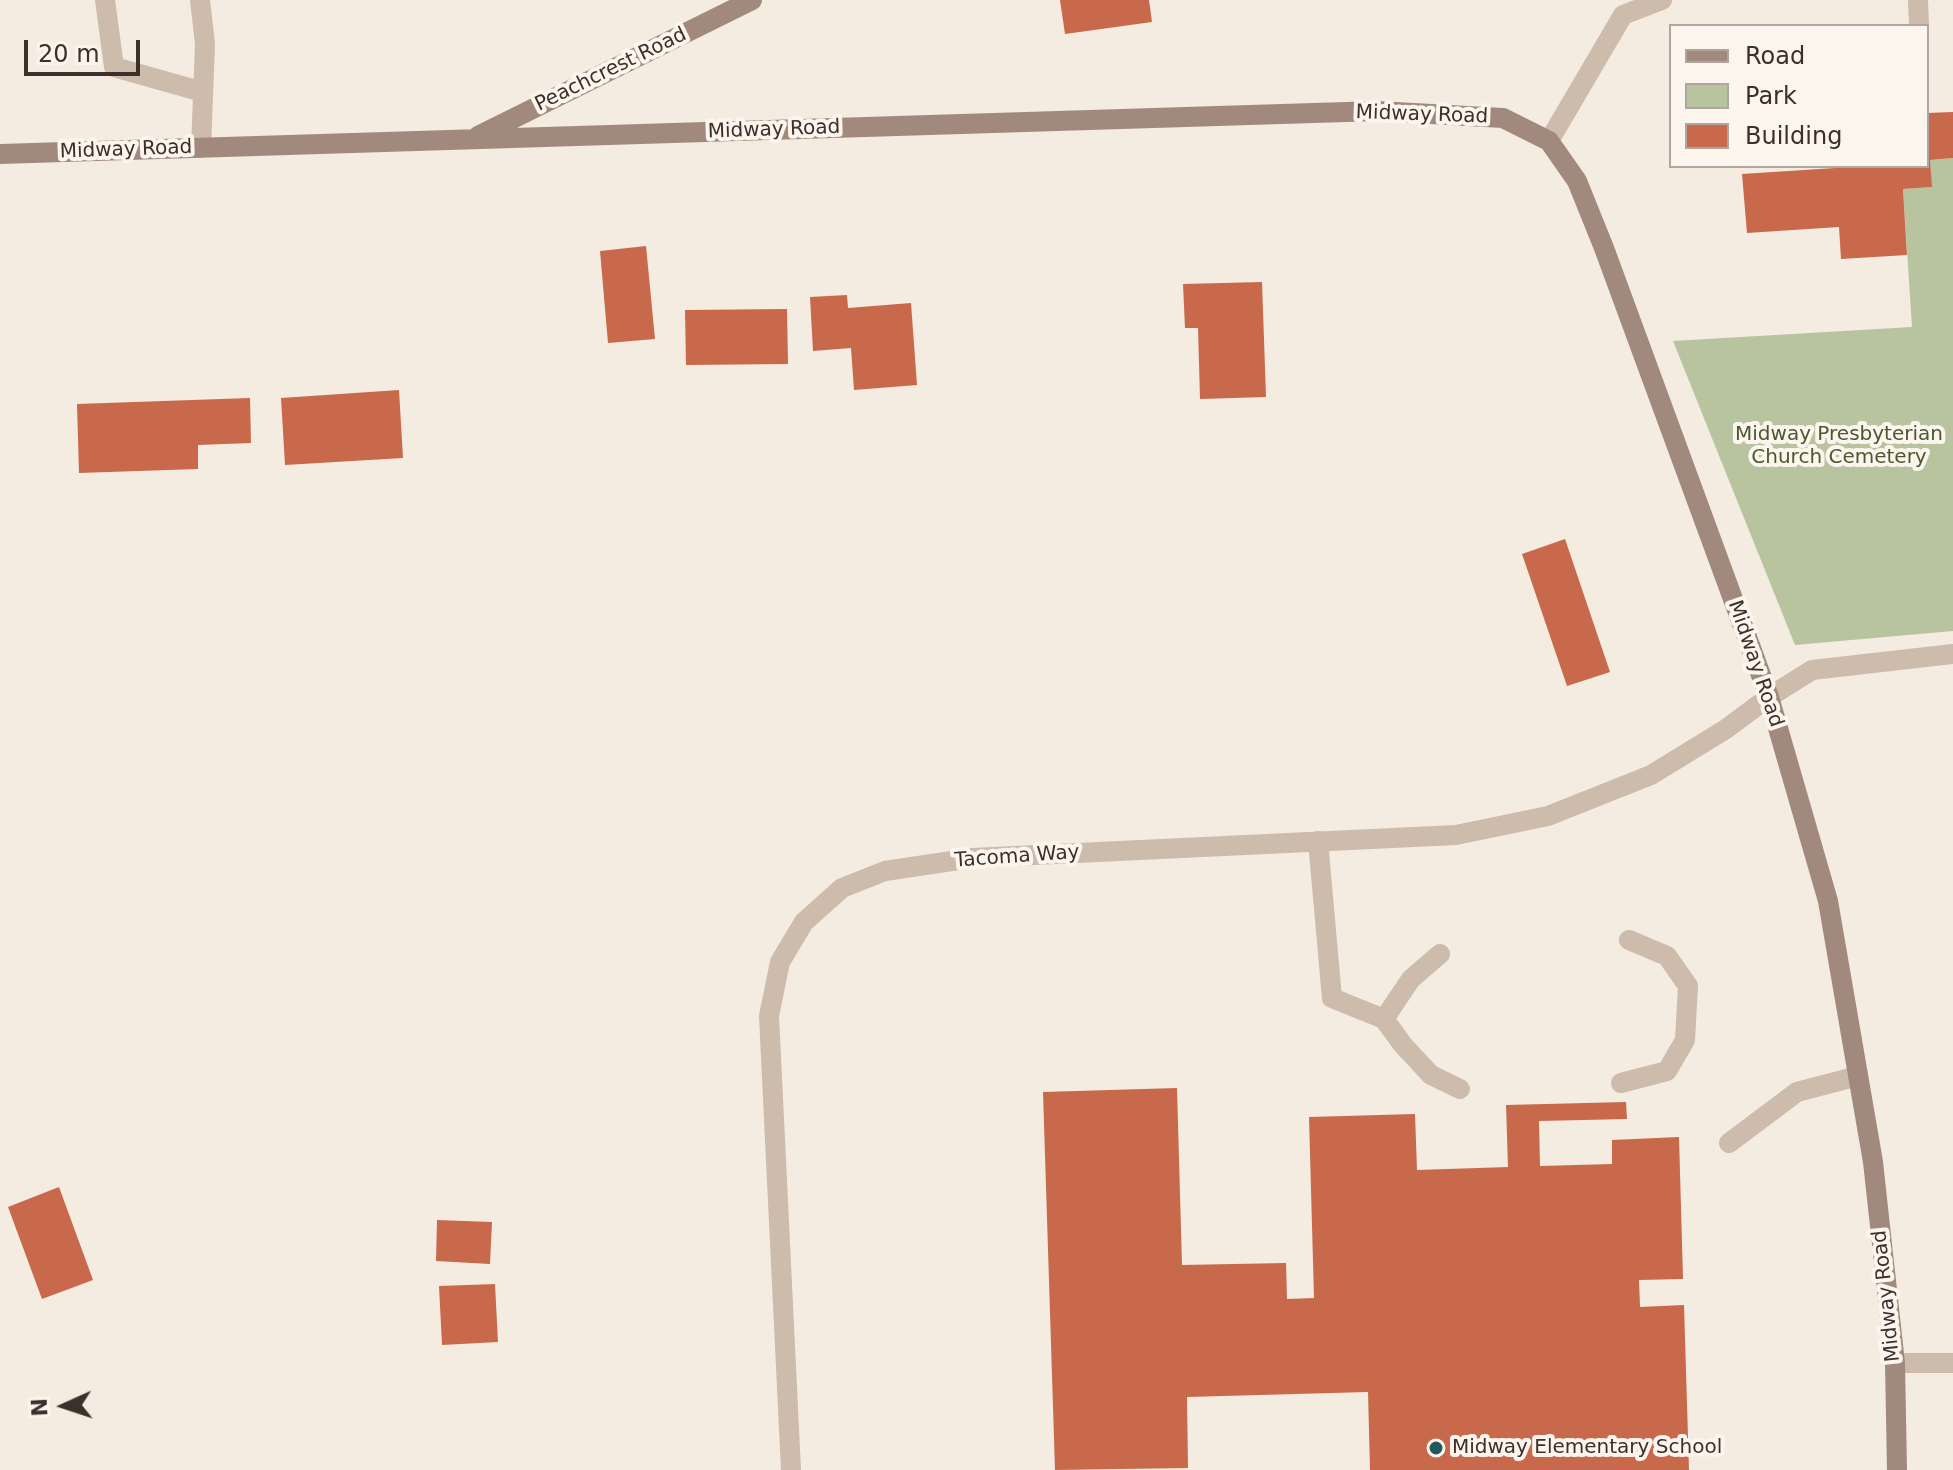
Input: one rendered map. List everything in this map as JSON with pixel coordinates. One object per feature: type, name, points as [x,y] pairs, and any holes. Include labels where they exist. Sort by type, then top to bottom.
[{"type":"street","points":[[105,0],[114,67],[203,92]]},
{"type":"street","points":[[200,0],[205,44],[201,148]]},
{"type":"street","points":[[1549,141],[1623,15],[1662,0]]},
{"type":"street","points":[[1918,0],[1919,24]]},
{"type":"street","name":"Peachcrest Road","points":[[470,139],[747,1]]},
{"type":"street","name":"Midway Road","points":[[0,154],[1378,111],[1503,118],[1549,141],[1577,181],[1604,248],[1769,697],[1828,901],[1873,1162],[1895,1363],[1897,1470]]},
{"type":"street","name":"Tacoma Way","points":[[791,1470],[769,1016],[780,962],[804,922],[842,888],[885,871],[972,858],[1456,835],[1548,816],[1651,775],[1726,729],[1812,670],[1953,654]]},
{"type":"street","points":[[1318,841],[1332,998],[1384,1019],[1431,1075],[1460,1089]]},
{"type":"street","points":[[1621,1083],[1667,1071],[1685,1040],[1688,986],[1667,956],[1629,940]]},
{"type":"street","points":[[1384,1019],[1411,979],[1440,954]]},
{"type":"street","points":[[1729,1143],[1797,1092],[1858,1076]]},
{"type":"street","points":[[1895,1363],[1953,1363]]},
{"type":"green space","name":"Midway Presbyterian Church Cemetery","points":[[1953,158],[1953,631],[1795,645],[1673,341],[1912,327],[1903,189],[1931,187],[1930,160]]},
{"type":"building","points":[[1060,0],[1149,0],[1152,22],[1065,34]]},
{"type":"building","points":[[1953,112],[1953,158],[1930,160],[1932,187],[1903,189],[1907,255],[1841,259],[1839,227],[1747,233],[1742,174],[1835,168],[1929,168],[1929,113]]},
{"type":"building","points":[[646,246],[655,339],[608,343],[600,251]]},
{"type":"building","points":[[1262,282],[1266,397],[1200,399],[1198,328],[1185,328],[1183,284]]},
{"type":"building","points":[[847,295],[848,308],[911,303],[917,385],[854,390],[851,348],[813,351],[810,297]]},
{"type":"building","points":[[787,309],[788,364],[686,365],[685,310]]},
{"type":"building","points":[[399,390],[403,458],[285,465],[281,398]]},
{"type":"building","points":[[250,398],[251,443],[198,445],[198,469],[79,473],[77,404]]},
{"type":"building","points":[[1565,539],[1610,672],[1567,686],[1522,554]]},
{"type":"building","points":[[1177,1088],[1182,1265],[1286,1263],[1287,1299],[1314,1298],[1309,1117],[1415,1114],[1417,1170],[1508,1167],[1506,1105],[1626,1102],[1627,1119],[1539,1121],[1540,1166],[1612,1164],[1612,1140],[1679,1137],[1683,1279],[1639,1280],[1640,1307],[1684,1305],[1689,1470],[1370,1470],[1368,1392],[1187,1397],[1188,1468],[1055,1470],[1043,1092]]},
{"type":"building","points":[[59,1187],[93,1280],[42,1299],[8,1207]]},
{"type":"building","points":[[437,1220],[492,1222],[490,1264],[436,1261]]},
{"type":"building","points":[[495,1284],[498,1342],[442,1345],[439,1286]]},
{"type":"place","name":"Midway Elementary School","points":[[1436,1448]]}]
